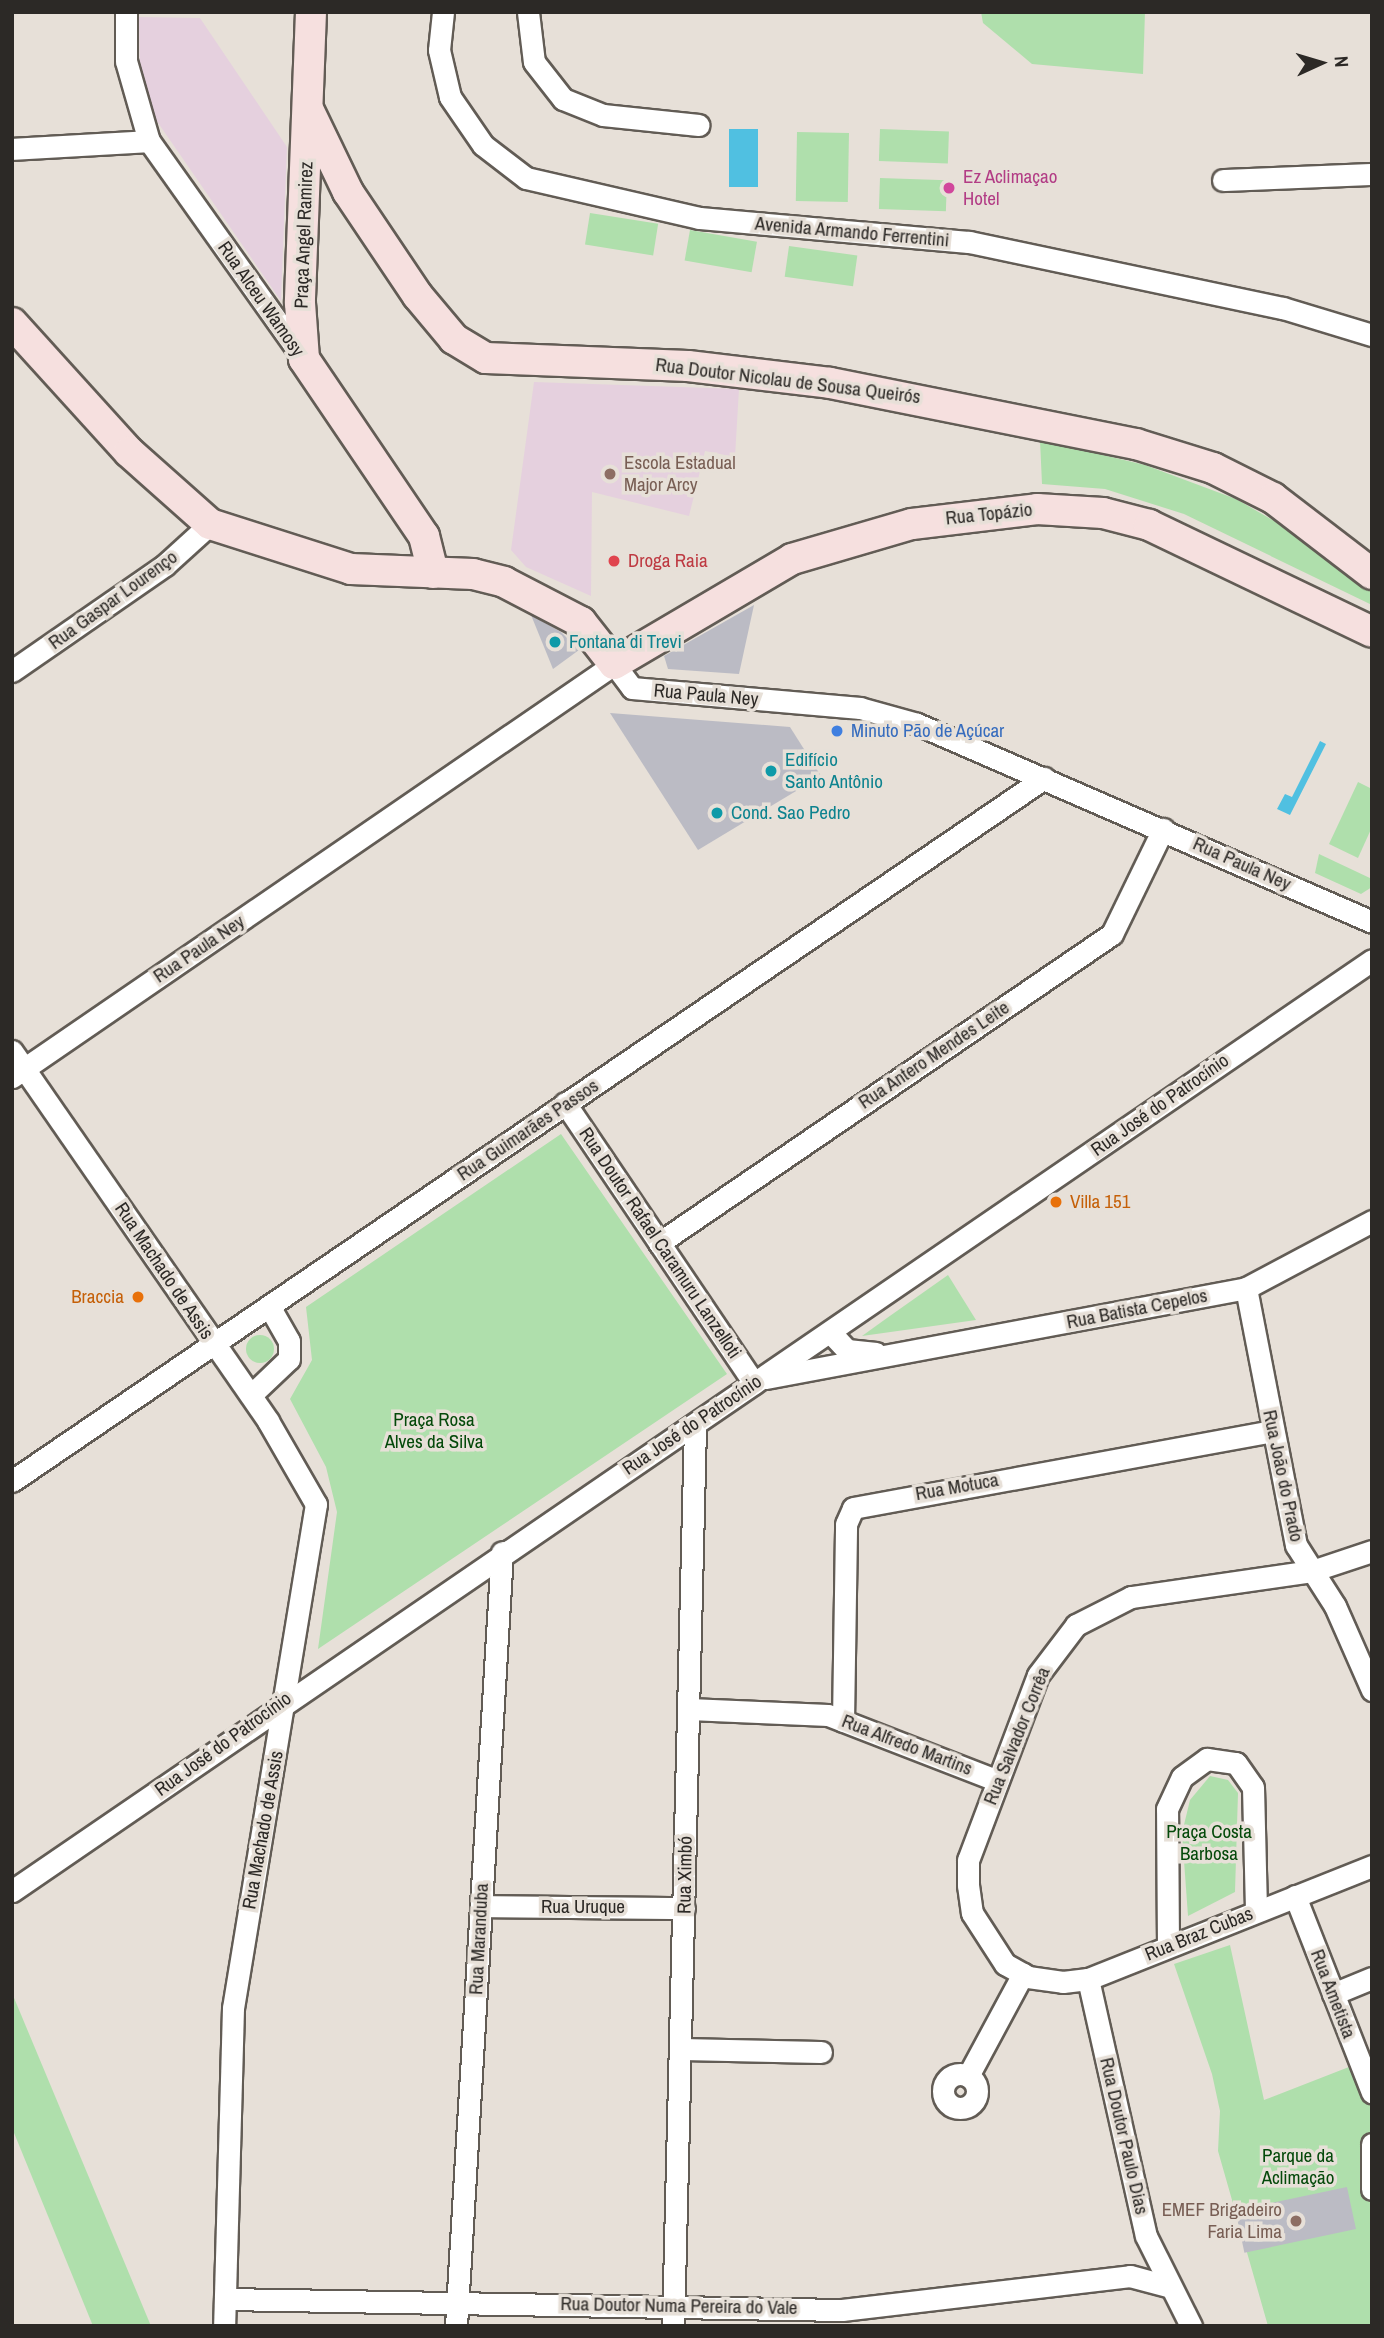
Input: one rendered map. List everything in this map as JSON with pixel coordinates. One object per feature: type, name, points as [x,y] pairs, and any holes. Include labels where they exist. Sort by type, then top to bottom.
[{"type":"street","name":"Rua Alceu Wamosy","points":[[126,12],[126,61],[149,141],[304,359],[424,536],[433,573]]},
{"type":"street","name":"Rua Doutor Nicolau de Sousa Queirós","points":[[311,12],[309,111],[348,192],[418,296],[454,340],[486,358],[688,366],[830,383],[1136,444],[1213,468],[1273,498],[1372,574]]},
{"type":"street","name":"Avenida Armando Ferrentini","points":[[443,12],[439,50],[450,97],[483,145],[526,178],[699,218],[969,242],[1283,308],[1372,335]]},
{"type":"street","points":[[528,12],[534,62],[564,99],[614,117],[698,125]]},
{"type":"street","name":"Praça Angel Ramirez","points":[[304,359],[300,303],[309,111]]},
{"type":"street","points":[[12,149],[149,141]]},
{"type":"street","points":[[1223,180],[1372,174]]},
{"type":"street","points":[[12,323],[129,452],[210,524],[351,569],[473,574],[546,600],[591,630],[614,664]]},
{"type":"street","name":"Rua Topázio","points":[[614,664],[792,559],[912,524],[1037,509],[1103,513],[1149,525],[1372,632]]},
{"type":"street","name":"Rua Gaspar Lourenço","points":[[12,671],[165,565],[210,524]]},
{"type":"street","name":"Rua Paula Ney","points":[[19,1073],[614,664],[632,688],[886,713],[1163,829],[1372,922]]},
{"type":"street","name":"Rua Guimarães Passos","points":[[12,1481],[1044,778]]},
{"type":"street","name":"Rua Antero Mendes Leite","points":[[659,1242],[1112,934],[1163,829]]},
{"type":"street","name":"Rua José do Patrocínio","points":[[12,1891],[502,1552],[695,1425],[1372,960]]},
{"type":"street","name":"Rua Machado de Assis","points":[[12,1051],[19,1073],[251,1395],[316,1504],[286,1701],[233,2008],[224,2326]]},
{"type":"street","name":"Rua Doutor Rafael Caramuru Lanzelloti","points":[[565,1103],[757,1381]]},
{"type":"street","name":"Rua Batista Cepelos","points":[[757,1381],[1246,1288],[1372,1221]]},
{"type":"street","name":"Rua João do Prado","points":[[1246,1288],[1296,1545],[1312,1570],[1372,1690]]},
{"type":"street","points":[[251,1395],[289,1359],[289,1341],[269,1306]]},
{"type":"street","name":"Rua Batista Cepelos","points":[[831,1332],[847,1350],[888,1355]]},
{"type":"street","name":"Rua Ximbó","points":[[673,2316],[695,1425]]},
{"type":"street","name":"Rua Motuca","points":[[843,1721],[846,1524],[853,1508],[1273,1432]]},
{"type":"street","name":"Rua Salvador Corrêa","points":[[1023,1974],[985,1939],[968,1885],[968,1860],[1044,1664],[1094,1611],[1130,1597],[1312,1570],[1372,1551]]},
{"type":"street","name":"Rua Maranduba","points":[[456,2326],[502,1552]]},
{"type":"street","name":"Rua Alfredo Martins","points":[[689,1709],[843,1721],[998,1781]]},
{"type":"street","points":[[1168,1946],[1167,1809],[1182,1777],[1206,1759],[1236,1763],[1253,1787],[1255,1911]]},
{"type":"street","name":"Rua Braz Cubas","points":[[1023,1974],[1088,1979],[1372,1866]]},
{"type":"street","name":"Rua Ametista","points":[[1295,1895],[1372,2092]]},
{"type":"street","name":"Rua Uruque","points":[[481,1906],[684,1908]]},
{"type":"street","points":[[968,2076],[1023,1974]]},
{"type":"street","points":[[1333,1994],[1372,1978]]},
{"type":"street","name":"Rua Doutor Paulo Dias","points":[[1088,1979],[1146,2236],[1191,2326]]},
{"type":"street","points":[[681,2049],[821,2053]]},
{"type":"street","points":[[1372,2144],[1372,2189]]},
{"type":"street","name":"Rua Doutor Numa Pereira do Vale","points":[[225,2300],[457,2303],[673,2316],[842,2318],[1130,2276],[1171,2287]]},
{"type":"shaded area","points":[[139,17],[200,18],[287,147],[281,301],[154,117],[140,73]]},
{"type":"shaded area","name":"Escola Estadual Major Arcy","points":[[534,382],[739,389],[735,457],[705,451],[689,516],[592,492],[591,596],[526,567],[511,550]]},
{"type":"green space","points":[[981,12],[1145,12],[1143,74],[1032,64],[983,23]]},
{"type":"green space","points":[[880,129],[949,131],[948,163],[879,161]]},
{"type":"green space","points":[[797,132],[849,133],[848,202],[796,201]]},
{"type":"green space","points":[[880,178],[947,180],[946,211],[879,209]]},
{"type":"green space","points":[[590,213],[658,224],[653,255],[585,245]]},
{"type":"green space","points":[[690,230],[757,242],[752,272],[685,261]]},
{"type":"green space","points":[[789,246],[857,256],[853,286],[785,277]]},
{"type":"green space","points":[[1040,440],[1145,465],[1236,499],[1311,542],[1372,590],[1372,605],[1184,514],[1105,489],[1042,484]]},
{"type":"green space","points":[[1358,782],[1372,789],[1372,827],[1358,858],[1329,844]]},
{"type":"green space","points":[[1319,854],[1372,879],[1372,887],[1361,894],[1315,873]]},
{"type":"green space","name":"Praça Rosa Alves da Silva","points":[[561,1134],[727,1374],[318,1649],[337,1512],[326,1467],[290,1399],[312,1360],[306,1307]]},
{"type":"green space","points":[[948,1275],[976,1320],[862,1336],[887,1318]]},
{"type":"green space","points":[[260,1335],[270,1339],[274,1349],[270,1359],[260,1363],[250,1359],[246,1349],[250,1339]]},
{"type":"green space","name":"Praça Costa Barbosa","points":[[1210,1776],[1228,1780],[1238,1793],[1235,1892],[1188,1916],[1182,1833],[1190,1800]]},
{"type":"green space","name":"Parque da Aclimação","points":[[1230,1945],[1264,2100],[1372,2058],[1372,2326],[1268,2326],[1218,2151],[1220,2111],[1212,2074],[1174,1964]]},
{"type":"green space","points":[[12,1993],[151,2326],[93,2326],[12,2128]]},
{"type":"water","points":[[729,129],[758,129],[758,187],[729,187]]},
{"type":"water","points":[[1320,741],[1326,744],[1290,815],[1277,809],[1285,794],[1292,797]]},
{"type":"building","points":[[754,605],[739,674],[668,669],[664,656]]},
{"type":"building","name":"Fontana di Trevi","points":[[531,615],[561,632],[579,650],[553,669]]},
{"type":"building","name":"Cond. Sao Pedro","points":[[610,713],[790,727],[821,776],[698,850]]},
{"type":"building","name":"EMEF Brigadeiro Faria Lima","points":[[1347,2187],[1356,2229],[1244,2253],[1235,2211]]},
{"type":"place","name":"Ez Aclimaçao Hotel","points":[[949,188]]},
{"type":"place","name":"Escola Estadual Major Arcy","points":[[610,474]]},
{"type":"place","name":"Droga Raia","points":[[614,561]]},
{"type":"place","name":"Fontana di Trevi","points":[[555,642]]},
{"type":"place","name":"Minuto Pão de Açúcar","points":[[837,731]]},
{"type":"place","name":"Edifício Santo Antônio","points":[[771,771]]},
{"type":"place","name":"Cond. Sao Pedro","points":[[717,813]]},
{"type":"place","name":"Villa 151","points":[[1056,1202]]},
{"type":"place","name":"Braccia","points":[[138,1297]]},
{"type":"place","name":"EMEF Brigadeiro Faria Lima","points":[[1296,2221]]}]
